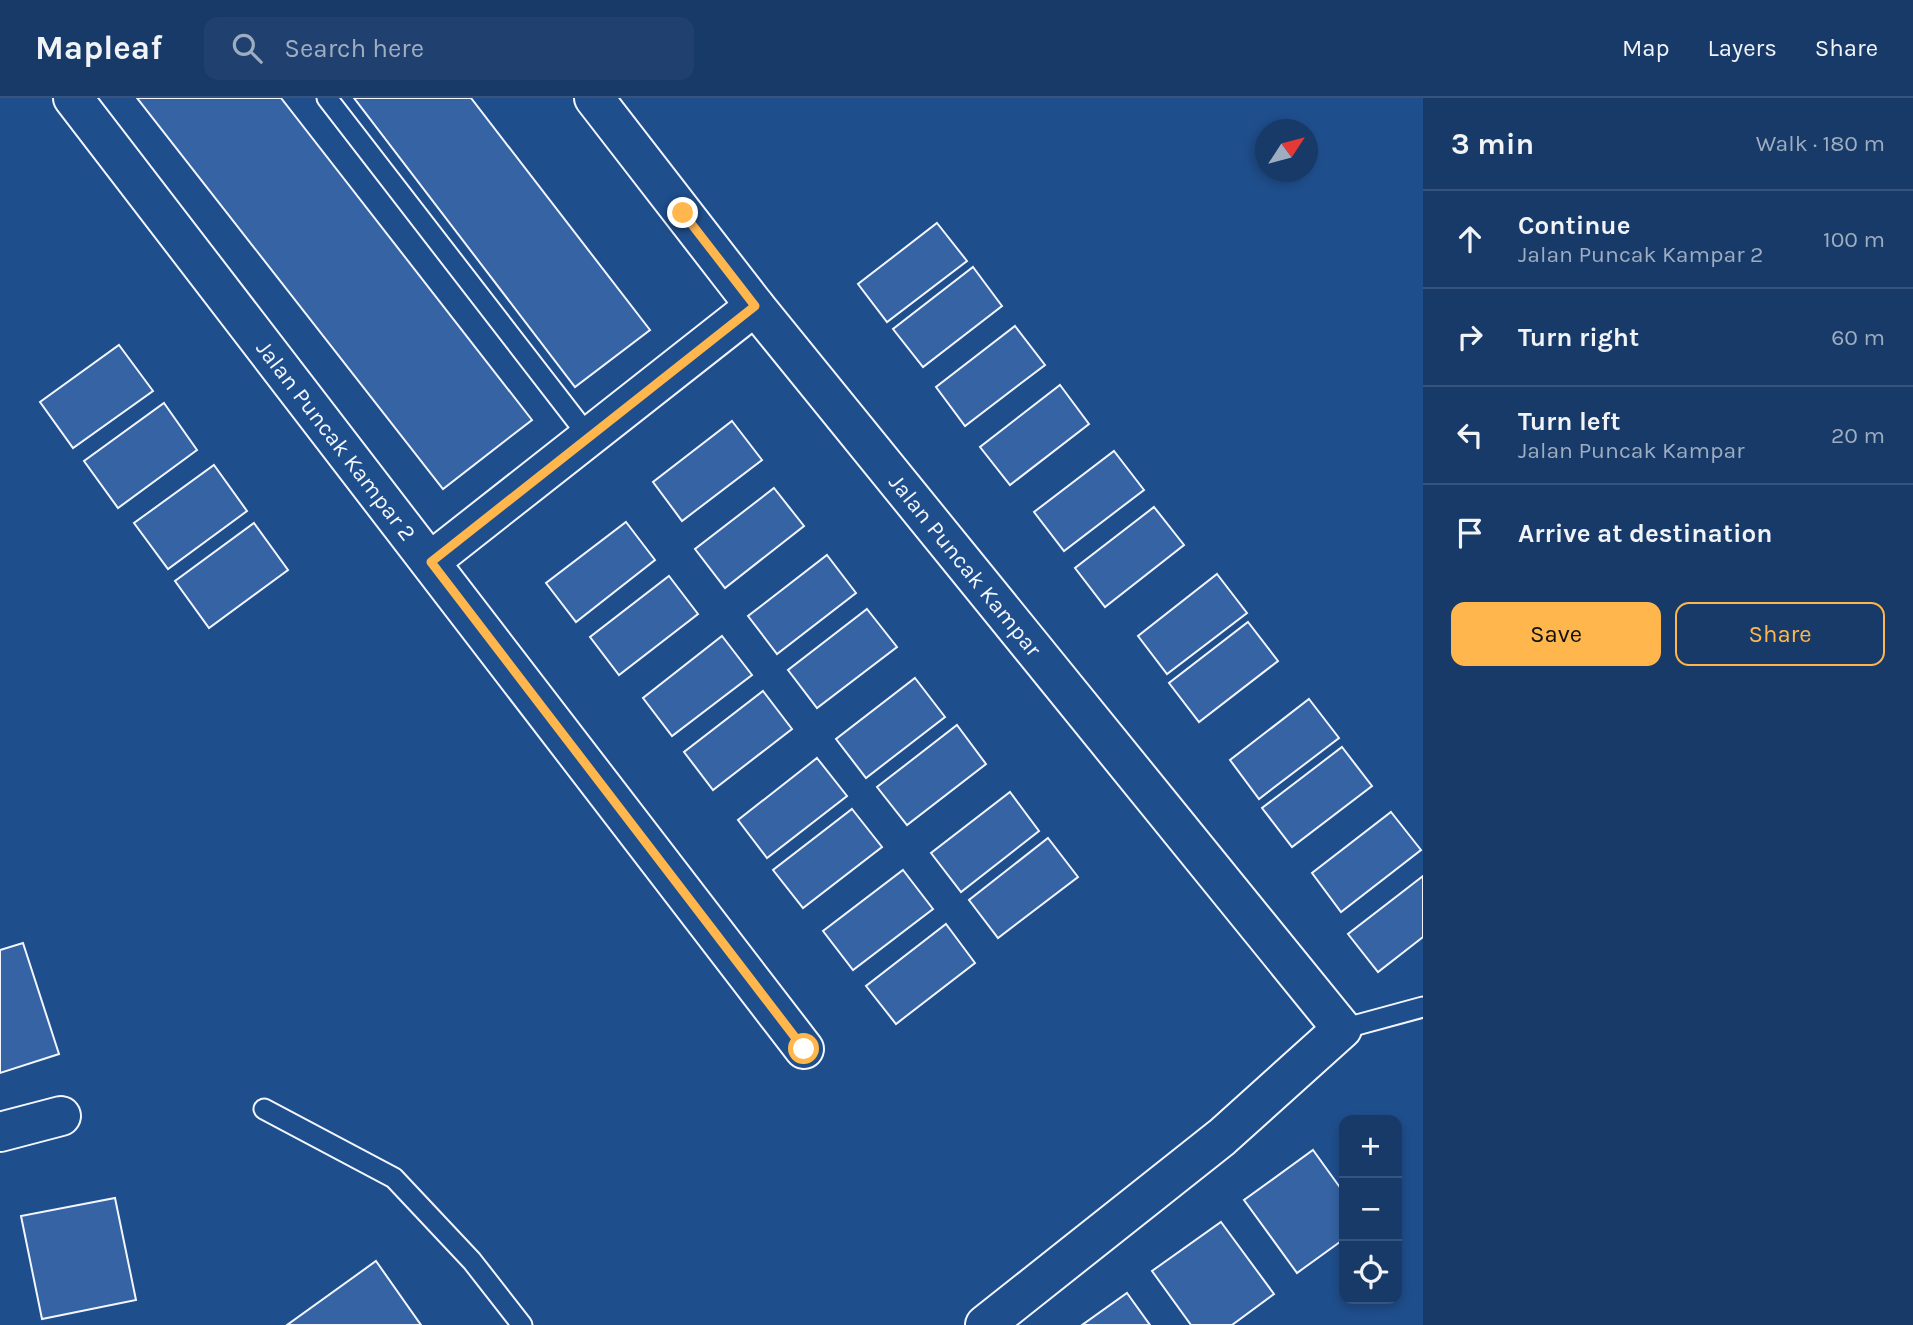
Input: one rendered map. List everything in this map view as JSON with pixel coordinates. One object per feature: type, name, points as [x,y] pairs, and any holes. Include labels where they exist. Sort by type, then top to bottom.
[{"type":"street","name":"Jalan Puncak Kampar 2","points":[[74,98],[804,1049]]},
{"type":"street","name":"Jalan Puncak Kampar","points":[[596,99],[755,306],[1342,1030]]},
{"type":"street","points":[[431,562],[755,306]]},
{"type":"street","points":[[985,1325],[1222,1137],[1342,1030]]},
{"type":"street","points":[[0,1132],[61,1116]]},
{"type":"lane","points":[[327,98],[589,437]]},
{"type":"lane","points":[[1342,1030],[1423,1007]]},
{"type":"lane","points":[[264,1109],[394,1178],[472,1261],[522,1325]]},
{"type":"building","points":[[137,98],[281,98],[532,420],[443,489]]},
{"type":"building","points":[[354,98],[471,98],[650,330],[575,387]]},
{"type":"building","points":[[937,223],[967,261],[887,322],[858,284]]},
{"type":"building","points":[[973,267],[1002,306],[923,367],[893,329]]},
{"type":"building","points":[[1015,326],[1045,365],[965,426],[936,387]]},
{"type":"building","points":[[119,345],[153,391],[73,448],[40,402]]},
{"type":"building","points":[[1060,385],[1089,424],[1010,485],[980,447]]},
{"type":"building","points":[[164,403],[197,450],[118,508],[84,461]]},
{"type":"building","points":[[732,421],[762,460],[682,521],[653,482]]},
{"type":"building","points":[[1114,451],[1144,490],[1064,551],[1034,512]]},
{"type":"building","points":[[214,465],[247,511],[168,569],[134,523]]},
{"type":"building","points":[[774,488],[804,526],[725,588],[695,549]]},
{"type":"building","points":[[1154,507],[1184,545],[1105,607],[1075,568]]},
{"type":"building","points":[[626,522],[655,560],[576,622],[546,583]]},
{"type":"building","points":[[254,523],[288,570],[209,628],[175,581]]},
{"type":"building","points":[[827,555],[856,593],[777,654],[748,616]]},
{"type":"building","points":[[1217,574],[1247,613],[1167,674],[1138,636]]},
{"type":"building","points":[[669,576],[698,614],[619,675],[590,637]]},
{"type":"building","points":[[867,609],[897,647],[817,708],[788,670]]},
{"type":"building","points":[[1248,622],[1278,661],[1199,722],[1169,683]]},
{"type":"building","points":[[722,636],[752,675],[672,736],[643,698]]},
{"type":"building","points":[[915,678],[945,717],[866,778],[836,739]]},
{"type":"building","points":[[763,691],[792,729],[713,790],[684,752]]},
{"type":"building","points":[[1309,699],[1339,738],[1259,799],[1230,760]]},
{"type":"building","points":[[957,725],[986,764],[907,825],[877,787]]},
{"type":"building","points":[[1342,747],[1372,786],[1292,847],[1262,808]]},
{"type":"building","points":[[817,758],[847,796],[767,858],[738,820]]},
{"type":"building","points":[[1010,792],[1039,831],[961,892],[931,853]]},
{"type":"building","points":[[852,809],[882,847],[803,908],[773,870]]},
{"type":"building","points":[[1391,812],[1421,850],[1341,912],[1312,873]]},
{"type":"building","points":[[1048,838],[1078,877],[998,938],[969,900]]},
{"type":"building","points":[[903,870],[933,909],[853,970],[823,931]]},
{"type":"building","points":[[1423,876],[1423,937],[1378,972],[1348,934]]},
{"type":"building","points":[[946,924],[975,963],[896,1024],[866,986]]},
{"type":"building","points":[[23,943],[59,1054],[0,1073],[0,950]]},
{"type":"building","points":[[1313,1150],[1339,1186],[1339,1243],[1297,1273],[1244,1200]]},
{"type":"building","points":[[115,1198],[136,1300],[42,1319],[21,1216]]},
{"type":"building","points":[[1221,1222],[1274,1294],[1232,1325],[1191,1325],[1152,1271]]},
{"type":"building","points":[[376,1261],[421,1325],[287,1325]]},
{"type":"building","points":[[1127,1293],[1150,1325],[1082,1325]]},
{"type":"route","points":[[683,213],[755,306],[431,562],[804,1049]]}]
